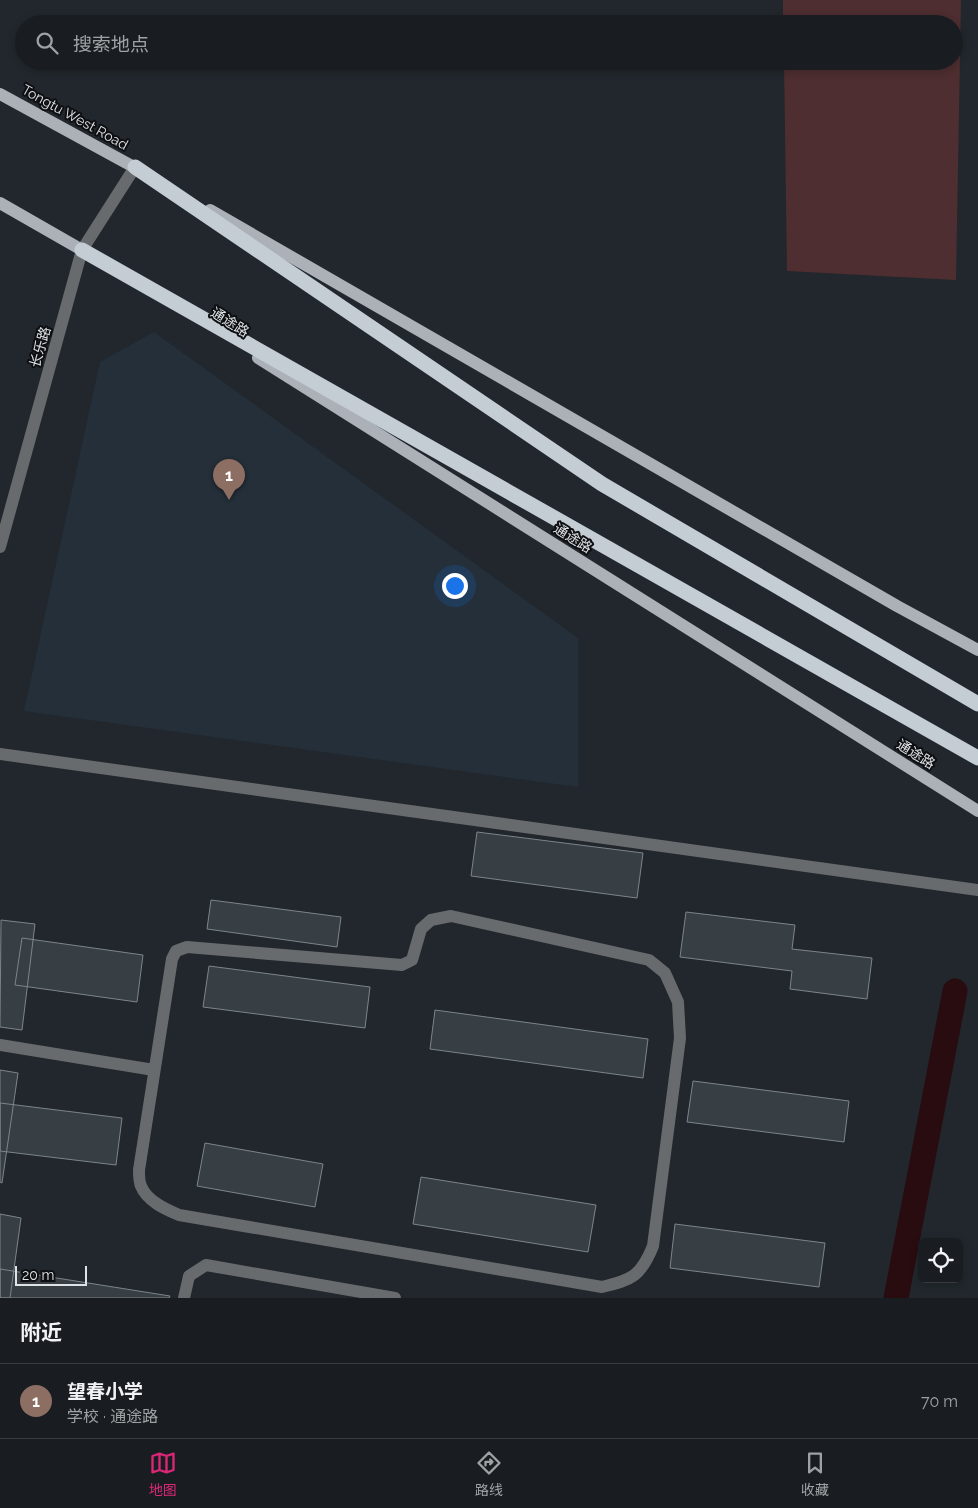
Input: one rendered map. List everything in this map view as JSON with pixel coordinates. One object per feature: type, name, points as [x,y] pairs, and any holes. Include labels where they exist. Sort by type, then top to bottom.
[{"type":"highway","points":[[136,167],[602,484],[978,704]]},
{"type":"highway","points":[[82,250],[978,758]]},
{"type":"main road","name":"Tongtu West Road","points":[[0,94],[136,167]]},
{"type":"main road","points":[[136,167],[879,596],[978,650]]},
{"type":"main road","points":[[0,204],[82,250]]},
{"type":"main road","name":"通途路","points":[[152,291],[978,811]]},
{"type":"street","name":"长乐路","points":[[0,547],[82,250],[136,167]]},
{"type":"street","points":[[0,754],[978,890]]},
{"type":"street","points":[[451,916],[649,960],[665,973],[678,1002],[680,1038],[653,1246],[644,1266],[625,1282],[602,1287],[179,1215],[160,1207],[141,1186],[139,1170],[154,1070],[172,959],[176,951],[187,947],[402,965],[412,960],[422,929],[431,920],[451,916]]},
{"type":"street","points":[[0,1045],[154,1070]]},
{"type":"street","points":[[184,1298],[189,1276],[206,1265],[395,1298]]},
{"type":"shaded area","points":[[783,0],[961,0],[961,15],[783,15]]},
{"type":"shaded area","points":[[784,70],[960,70],[956,280],[787,271]]},
{"type":"shaded area","points":[[154,332],[578,638],[578,787],[24,711],[100,362]]},
{"type":"building","points":[[477,832],[643,853],[637,898],[471,876]]},
{"type":"building","points":[[211,900],[341,917],[337,947],[207,929]]},
{"type":"building","points":[[686,912],[795,925],[792,949],[872,958],[867,999],[790,989],[792,971],[680,957]]},
{"type":"building","points":[[1,920],[35,924],[22,1030],[0,1027]]},
{"type":"building","points":[[22,938],[143,955],[137,1002],[15,985]]},
{"type":"building","points":[[209,966],[370,987],[365,1028],[203,1007]]},
{"type":"building","points":[[435,1010],[648,1039],[643,1078],[430,1049]]},
{"type":"building","points":[[0,1070],[18,1073],[2,1183],[0,1182]]},
{"type":"building","points":[[693,1081],[849,1101],[844,1142],[687,1122]]},
{"type":"building","points":[[0,1103],[122,1118],[116,1165],[0,1151]]},
{"type":"building","points":[[205,1143],[323,1164],[315,1207],[197,1186]]},
{"type":"building","points":[[421,1177],[596,1205],[588,1252],[413,1224]]},
{"type":"building","points":[[0,1214],[21,1218],[10,1298],[0,1298]]},
{"type":"building","points":[[675,1224],[825,1243],[819,1287],[670,1268]]},
{"type":"building","points":[[0,1269],[170,1296],[169,1298],[0,1298]]},
{"type":"waterway","points":[[896,1298],[955,991]]},
{"type":"place","name":"望春小学","points":[[229,500]]}]
